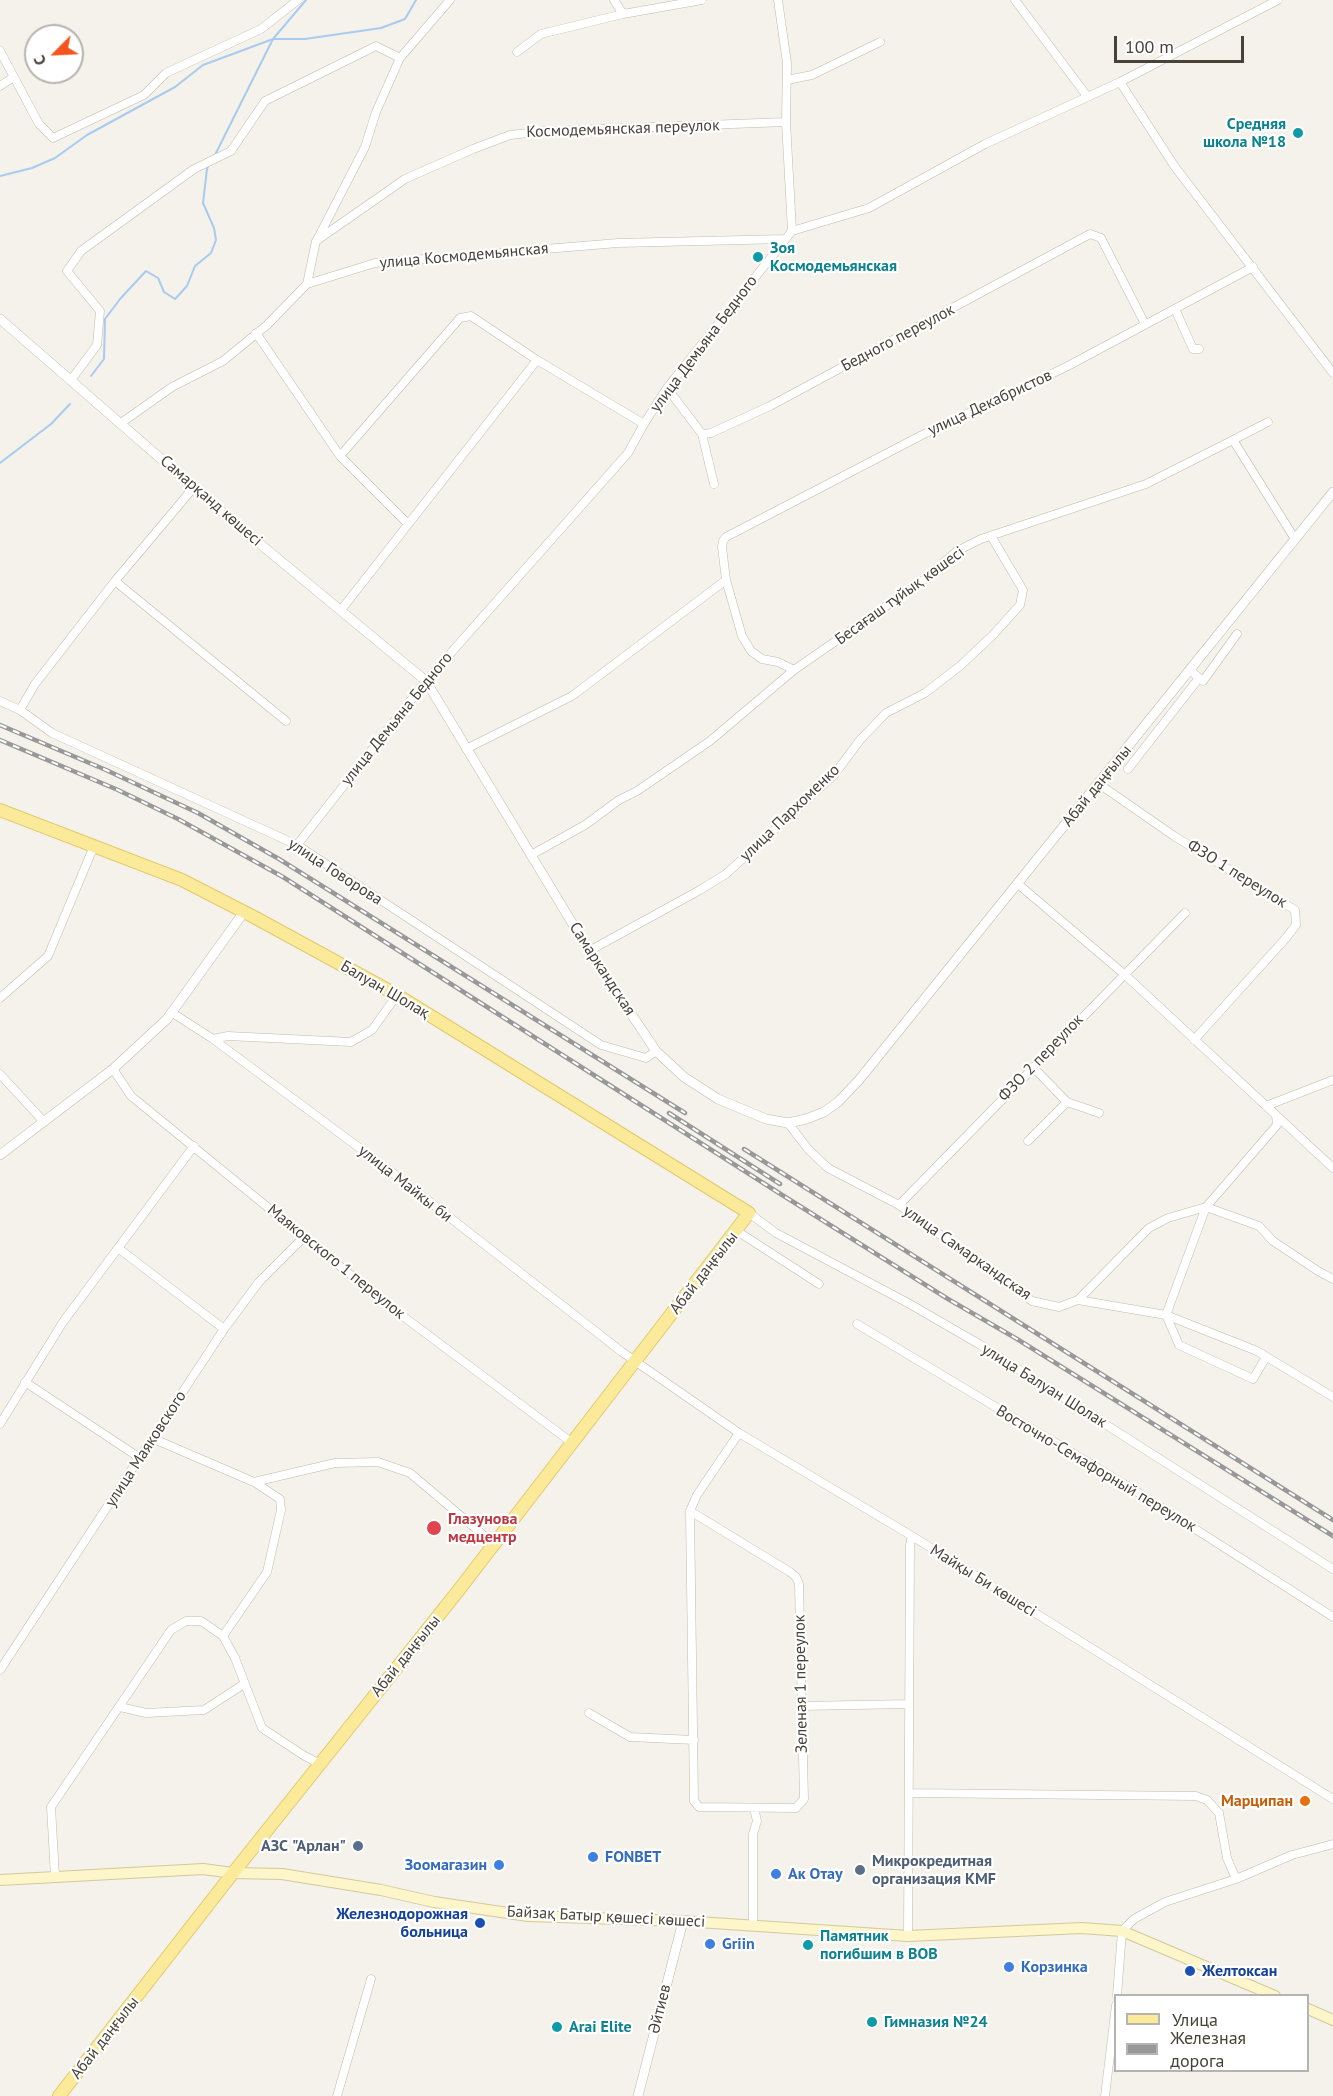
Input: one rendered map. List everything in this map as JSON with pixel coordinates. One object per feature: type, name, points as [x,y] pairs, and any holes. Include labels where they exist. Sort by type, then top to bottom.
[{"type":"main road","name":"Балуан Шолақ","points":[[0,810],[182,880],[244,912],[397,996],[749,1213]]},
{"type":"main road","name":"Абай даңғылы","points":[[59,2096],[232,1873],[494,1544],[749,1213]]},
{"type":"main road","name":"Байзақ Батыр қөшесі көшесі","points":[[0,1880],[203,1869],[232,1873],[282,1874],[387,1891],[434,1902],[528,1916],[683,1921],[908,1936],[1082,1928],[1122,1931],[1273,1994]]},
{"type":"main road","points":[[1309,2009],[1333,2020]]},
{"type":"street","points":[[0,51],[39,124],[53,138],[144,94],[166,73],[261,29],[298,0]]},
{"type":"street","points":[[307,284],[316,241],[365,147],[376,112],[400,58],[450,0]]},
{"type":"street","points":[[614,0],[622,14]]},
{"type":"street","points":[[517,52],[541,34],[622,14],[702,0]]},
{"type":"street","points":[[778,0],[787,63],[786,122],[792,231],[869,208],[986,144],[1120,82],[1278,0]]},
{"type":"street","points":[[1015,0],[1087,96]]},
{"type":"street","points":[[787,80],[812,75],[880,42]]},
{"type":"street","points":[[70,380],[97,345],[100,311],[68,271],[81,251],[194,169],[231,151],[265,101],[376,46],[400,58]]},
{"type":"street","points":[[0,86],[14,77]]},
{"type":"street","points":[[1120,82],[1175,167],[1333,373]]},
{"type":"street","name":"Космодемьянская переулок","points":[[316,241],[405,180],[472,149],[510,135],[546,131],[786,122]]},
{"type":"street","name":"улица Демьяна Бедного","points":[[297,845],[426,681],[628,453],[667,388],[792,231]]},
{"type":"street","name":"Бедного переулок","points":[[702,434],[711,433],[779,401],[1090,234],[1101,238],[1145,324]]},
{"type":"street","name":"улица Космодемьянская","points":[[121,423],[172,387],[223,361],[267,325],[307,284],[375,263],[618,243],[785,239]]},
{"type":"street","name":"улица Декабристов","points":[[726,580],[722,547],[726,537],[922,435],[1066,367],[1253,267]]},
{"type":"street","points":[[1174,309],[1193,349],[1199,349]]},
{"type":"street","points":[[340,456],[460,318],[471,316],[537,360],[644,424]]},
{"type":"street","name":"Самарқанд көшесі","points":[[0,319],[194,487],[426,681]]},
{"type":"street","points":[[256,333],[340,456],[407,523]]},
{"type":"street","points":[[340,610],[537,360]]},
{"type":"street","points":[[667,388],[702,434],[714,484]]},
{"type":"street","name":"Бесағаш тұйық көшесі","points":[[531,855],[585,825],[710,741],[794,670],[925,579],[957,551],[991,536],[1146,484],[1268,422]]},
{"type":"street","points":[[1233,440],[1295,539]]},
{"type":"street","points":[[20,710],[35,684],[115,581],[194,487]]},
{"type":"street","name":"Абай даңғылы","points":[[859,1080],[1333,492]]},
{"type":"street","name":"улица Пархоменко","points":[[589,951],[726,874],[834,775],[860,740],[886,713],[925,693],[960,666],[993,634],[1020,604],[1023,590],[991,536]]},
{"type":"street","points":[[466,748],[572,696],[726,580],[735,618],[751,651],[762,659],[794,670]]},
{"type":"street","points":[[115,581],[286,721]]},
{"type":"street","points":[[1190,670],[1203,681],[1237,634]]},
{"type":"street","points":[[1128,769],[1198,678]]},
{"type":"street","name":"Самаркандская","points":[[426,681],[589,951],[656,1051],[684,1077],[718,1099],[766,1119],[788,1123],[824,1112],[838,1102],[859,1080]]},
{"type":"street","name":"улица Говорова","points":[[0,701],[20,710],[52,733],[297,845],[601,1045],[646,1058],[656,1051]]},
{"type":"street","name":"ФЗО 1 переулок","points":[[1099,784],[1174,836],[1295,910],[1296,924],[1286,938],[1194,1040]]},
{"type":"street","points":[[0,998],[48,956],[94,846]]},
{"type":"street","points":[[1018,884],[1124,974],[1333,1168]]},
{"type":"street","points":[[0,1155],[113,1069],[167,1019],[244,912]]},
{"type":"street","name":"ФЗО 2 переулок","points":[[899,1205],[1185,913]]},
{"type":"street","points":[[213,1039],[228,1036],[351,1042],[372,1030],[397,996]]},
{"type":"street","name":"улица Майкы би","points":[[171,1012],[213,1039],[389,1170],[635,1361]]},
{"type":"street","points":[[1033,1067],[1067,1101],[1100,1113]]},
{"type":"street","name":"Маяковского 1 переулок","points":[[113,1069],[131,1096],[304,1238],[384,1302],[571,1442]]},
{"type":"street","points":[[0,1074],[44,1122]]},
{"type":"street","points":[[1266,1106],[1333,1080]]},
{"type":"street","points":[[1028,1142],[1067,1101]]},
{"type":"street","points":[[1266,1357],[1253,1379],[1179,1345],[1166,1315],[1206,1207],[1277,1125],[1276,1115]]},
{"type":"street","name":"улица Самаркандская","points":[[788,1123],[808,1149],[828,1168],[899,1205],[1032,1301],[1059,1307],[1078,1300],[1166,1315],[1257,1351],[1333,1397]]},
{"type":"street","points":[[0,1425],[24,1382],[63,1322],[194,1146]]},
{"type":"street","points":[[1078,1300],[1149,1228],[1168,1218],[1206,1207],[1259,1226],[1273,1241],[1333,1279]]},
{"type":"street","name":"улица Балуан Шолак","points":[[749,1213],[776,1233],[908,1303],[979,1344],[1333,1569]]},
{"type":"street","points":[[737,1231],[819,1284]]},
{"type":"street","name":"улица Маяковского","points":[[0,1670],[154,1439],[224,1329],[259,1282],[304,1238]]},
{"type":"street","points":[[118,1248],[224,1329]]},
{"type":"street","name":"Восточно-Семафорный переулок","points":[[857,1324],[1131,1488],[1333,1617]]},
{"type":"street","name":"Майқы Би көшесі","points":[[635,1361],[738,1433],[912,1536],[1333,1799]]},
{"type":"street","points":[[24,1382],[140,1458]]},
{"type":"street","points":[[589,1713],[630,1737],[694,1740],[690,1511],[697,1495],[738,1433]]},
{"type":"street","points":[[154,1439],[254,1482],[280,1499],[281,1510],[267,1572],[223,1636]]},
{"type":"street","points":[[254,1482],[335,1463],[378,1462],[410,1473],[494,1544]]},
{"type":"street","name":"Зеленая 1 переулок","points":[[690,1511],[796,1577],[799,1584],[802,1802],[796,1808],[699,1807],[694,1801],[694,1740]]},
{"type":"street","points":[[908,1936],[910,1545],[912,1536]]},
{"type":"street","points":[[55,1877],[51,1807],[171,1630],[186,1621],[201,1621],[223,1636],[236,1658],[262,1728],[320,1764]]},
{"type":"street","points":[[120,1707],[146,1713],[204,1710],[244,1684]]},
{"type":"street","points":[[802,1706],[909,1704]]},
{"type":"street","points":[[909,1793],[1196,1796],[1208,1800],[1219,1813],[1227,1858],[1236,1879]]},
{"type":"street","points":[[753,1926],[753,1834],[757,1821],[754,1808]]},
{"type":"street","points":[[1117,1994],[1122,1931],[1134,1918],[1165,1902],[1333,1844]]},
{"type":"street","name":"Әйтиев","points":[[638,2096],[683,1921]]},
{"type":"street","points":[[337,2096],[372,1979]]},
{"type":"street","points":[[1105,2096],[1114,2022]]},
{"type":"waterway","points":[[214,157],[273,39],[306,0]]},
{"type":"waterway","points":[[0,176],[32,168],[55,158],[87,135],[175,87],[203,65],[273,39],[305,39],[381,28],[405,19],[416,0]]},
{"type":"waterway","points":[[91,376],[104,359],[105,319],[146,271],[158,278],[164,292],[175,299],[187,286],[195,266],[211,253],[216,240],[214,228],[203,203],[209,164]]},
{"type":"waterway","points":[[0,463],[51,424],[70,404]]},
{"type":"railway","points":[[0,725],[106,770],[198,813],[279,859],[685,1113]]},
{"type":"railway","points":[[0,740],[118,790],[178,819],[283,877],[779,1193],[1333,1536]]},
{"type":"railway","points":[[669,1113],[780,1184]]},
{"type":"railway","points":[[744,1149],[1333,1520]]},
{"type":"place","name":"Средняя школа №18","points":[[1298,133]]},
{"type":"place","name":"Зоя Космодемьянская","points":[[758,257]]},
{"type":"place","name":"Глазунова медцентр","points":[[434,1528]]},
{"type":"place","name":"Марципан","points":[[1305,1801]]},
{"type":"place","name":"АЗС \"Арлан\"","points":[[358,1846]]},
{"type":"place","name":"FONBET","points":[[593,1857]]},
{"type":"place","name":"Зоомагазин","points":[[499,1865]]},
{"type":"place","name":"Микрокредитная организация KMF","points":[[860,1870]]},
{"type":"place","name":"Ак Отау","points":[[776,1874]]},
{"type":"place","name":"Железнодорожная больница","points":[[480,1923]]},
{"type":"place","name":"Griin","points":[[710,1944]]},
{"type":"place","name":"Памятник погибшим в ВОВ","points":[[808,1945]]},
{"type":"place","name":"Корзинка","points":[[1009,1967]]},
{"type":"place","name":"Желтоксан","points":[[1190,1971]]},
{"type":"place","name":"Гимназия №24","points":[[872,2022]]},
{"type":"place","name":"Arai Elite","points":[[557,2027]]}]
